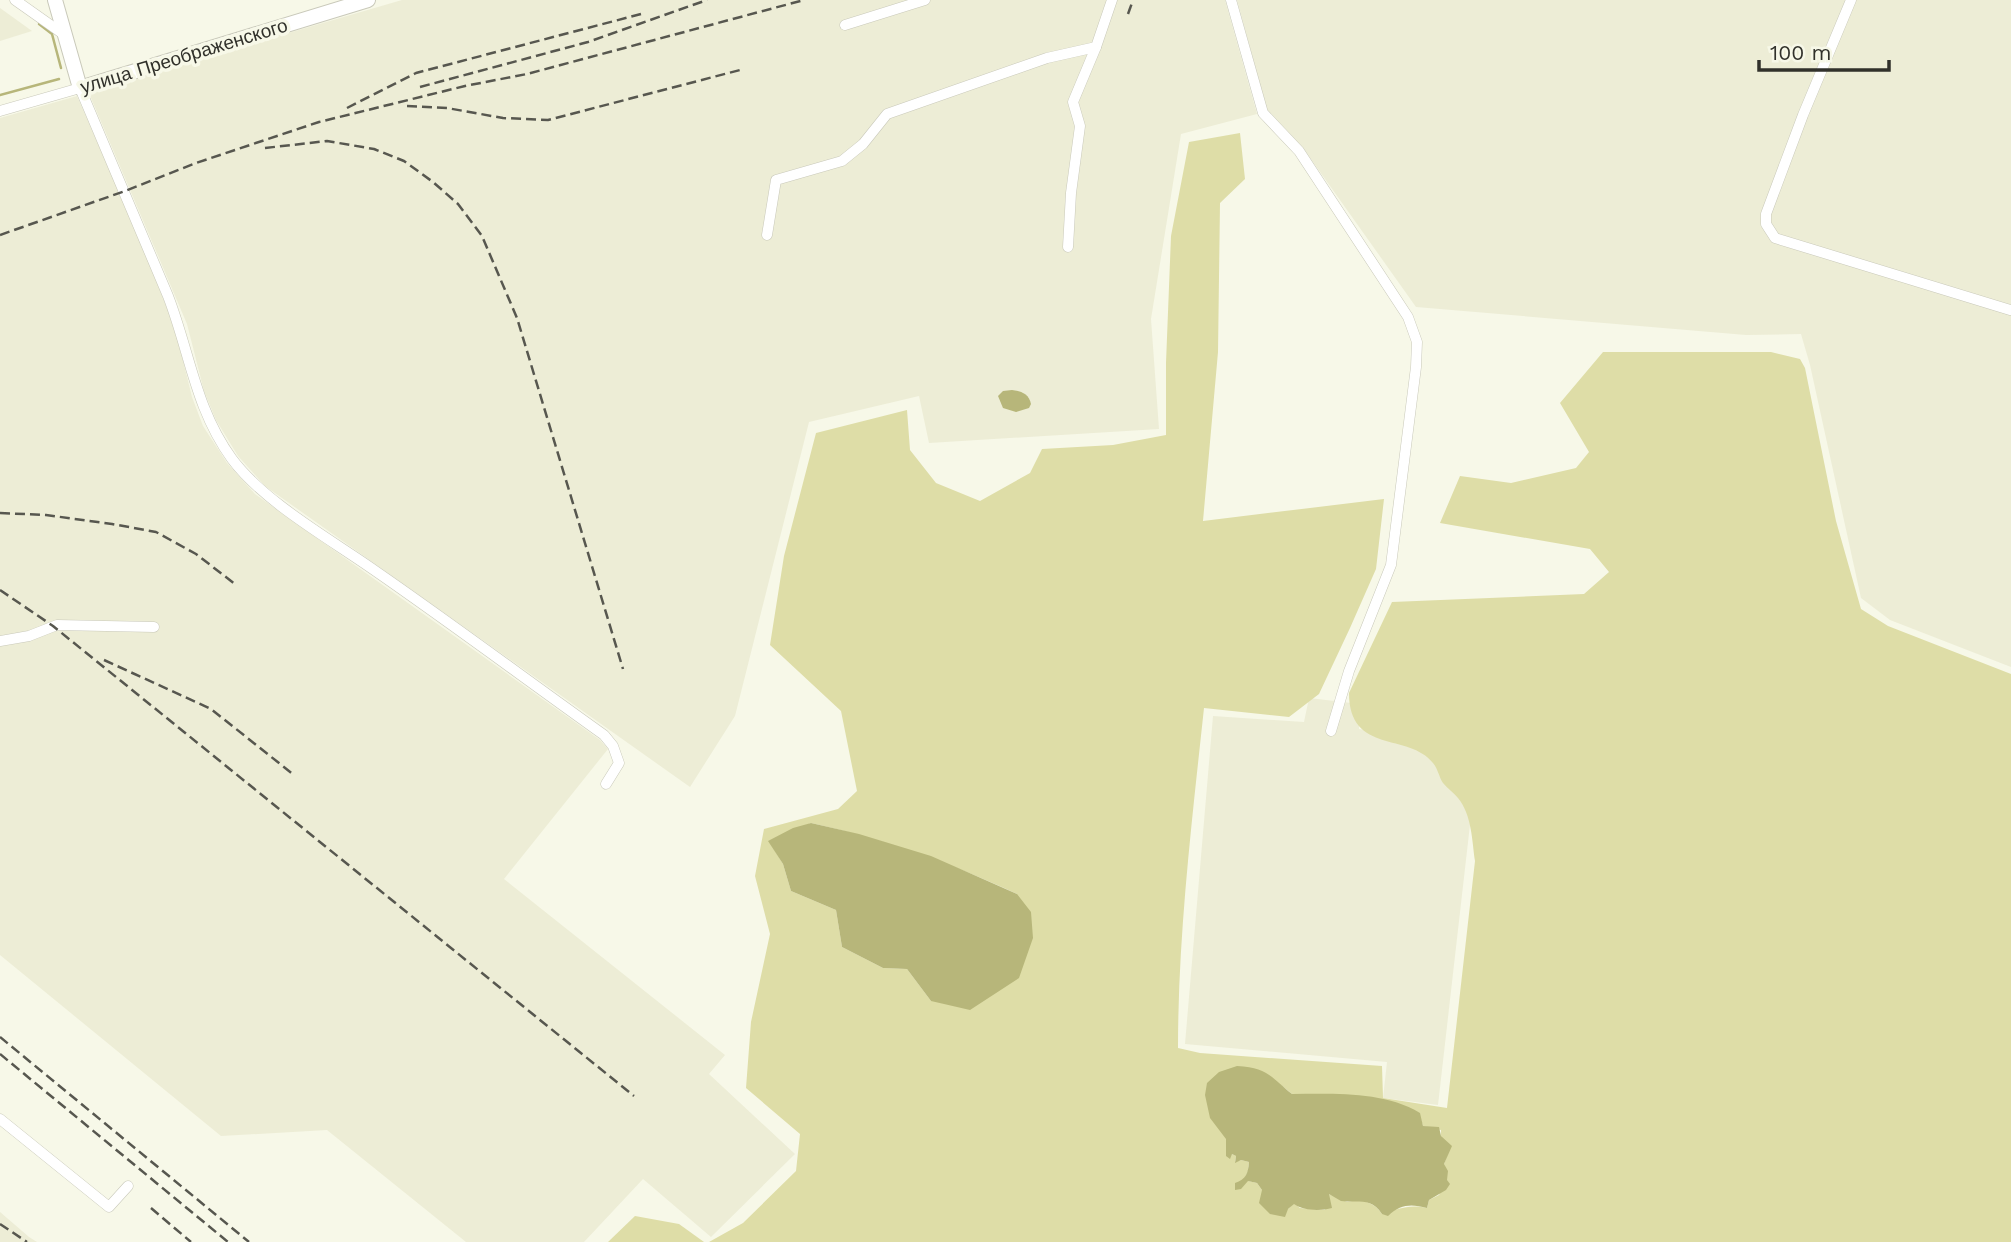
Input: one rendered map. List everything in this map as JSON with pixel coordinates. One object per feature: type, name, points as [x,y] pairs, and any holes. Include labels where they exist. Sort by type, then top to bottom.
[{"type":"street","points":[[15,0],[66,36]]},
{"type":"street","points":[[55,0],[80,88],[180,326],[198,395],[210,424],[233,460],[260,490],[452,624],[604,735],[613,746],[618,762],[607,784]]},
{"type":"street","name":"улица Преображенского","points":[[0,111],[368,0]]},
{"type":"street","points":[[845,25],[925,0]]},
{"type":"street","points":[[1068,247],[1071,193],[1080,127],[1073,102],[1112,0]]},
{"type":"street","points":[[1231,0],[1262,113],[1298,151],[1408,317],[1417,342],[1408,443],[1391,565],[1349,671],[1331,731]]},
{"type":"street","points":[[1851,0],[1766,214],[1769,232],[1775,238],[2010,310]]},
{"type":"street","points":[[767,235],[776,180],[842,161],[863,144],[887,114],[1048,58],[1096,47]]},
{"type":"street","points":[[0,641],[29,636],[57,625],[154,627]]},
{"type":"street","points":[[0,1119],[109,1207],[128,1186]]},
{"type":"shaded area","points":[[402,0],[1225,0],[1257,114],[1181,134],[1151,319],[1159,429],[929,443],[919,396],[809,422],[735,716],[690,787],[265,486],[238,456],[216,420],[204,391],[187,324],[88,91]]},
{"type":"shaded area","points":[[1237,0],[2011,0],[2011,667],[1890,620],[1861,598],[1801,334],[1746,335],[1416,307],[1303,148],[1267,110]]},
{"type":"shaded area","points":[[0,8],[32,31],[0,41]]},
{"type":"shaded area","points":[[77,96],[175,328],[192,397],[203,426],[227,463],[255,494],[600,740],[608,749],[504,879],[725,1055],[709,1074],[795,1154],[711,1237],[643,1179],[584,1242],[466,1242],[327,1130],[221,1136],[0,955],[0,118]]},
{"type":"shaded area","points":[[1012,390],[1026,395],[1031,404],[1029,408],[1016,412],[1003,408],[998,396],[1003,391]]},
{"type":"shaded area","points":[[1309,698],[1360,704],[1359,729],[1479,746],[1438,1105],[1383,1098],[1387,1062],[1185,1044],[1213,716],[1304,722]]},
{"type":"shaded area","points":[[811,823],[859,834],[931,856],[1017,894],[1031,912],[1033,938],[1019,978],[970,1010],[931,1001],[907,969],[883,968],[842,947],[836,910],[791,891],[783,864],[768,841],[793,828]]},
{"type":"shaded area","points":[[1237,1066],[1262,1071],[1292,1094],[1374,1097],[1420,1113],[1423,1126],[1439,1127],[1441,1136],[1452,1146],[1444,1164],[1450,1184],[1446,1190],[1429,1200],[1427,1208],[1406,1206],[1388,1216],[1369,1203],[1341,1201],[1329,1194],[1332,1208],[1313,1210],[1294,1204],[1285,1217],[1270,1214],[1259,1203],[1262,1190],[1257,1183],[1248,1181],[1241,1189],[1235,1190],[1235,1183],[1246,1176],[1249,1162],[1241,1160],[1235,1163],[1236,1156],[1232,1154],[1230,1159],[1226,1156],[1226,1139],[1210,1118],[1205,1095],[1207,1083],[1219,1072]]},
{"type":"shaded area","points":[[0,1212],[29,1237],[37,1242],[0,1242]]},
{"type":"green space","points":[[1240,133],[1245,179],[1220,203],[1218,352],[1203,521],[1384,499],[1376,569],[1319,694],[1289,717],[1204,708],[1183,920],[1178,1048],[1200,1053],[1382,1066],[1383,1098],[1447,1108],[1475,861],[1469,820],[1463,805],[1443,783],[1433,763],[1410,748],[1382,740],[1359,726],[1352,713],[1349,693],[1392,602],[1584,594],[1609,572],[1590,549],[1440,523],[1460,476],[1511,483],[1576,468],[1589,452],[1560,403],[1603,352],[1771,352],[1800,359],[1805,368],[1836,521],[1861,609],[1888,626],[2011,674],[2011,1242],[709,1242],[743,1223],[796,1171],[800,1134],[746,1088],[751,1022],[770,934],[755,876],[764,829],[838,809],[857,791],[841,711],[770,645],[784,556],[816,433],[907,410],[910,450],[936,483],[980,501],[1030,473],[1042,449],[1113,445],[1166,435],[1171,236],[1189,142]],"holes":[[[811,823],[916,853],[1017,894],[931,1001],[907,969],[883,968],[842,947],[836,910],[791,891],[783,864],[769,841]],[[1281,1085],[1292,1094],[1346,1096],[1394,1104],[1419,1113],[1423,1126],[1441,1130],[1448,1153],[1444,1164],[1447,1180],[1439,1195],[1429,1200],[1427,1208],[1409,1207],[1382,1214],[1367,1202],[1347,1202],[1329,1194],[1325,1210],[1300,1208],[1294,1203],[1288,1209],[1262,1197],[1262,1190],[1257,1183],[1244,1180],[1249,1162],[1235,1162],[1236,1156],[1226,1156],[1226,1139]]]},
{"type":"green space","points":[[635,1216],[679,1224],[704,1242],[608,1242]]},
{"type":"waterway","points":[[39,24],[52,34],[61,68]]},
{"type":"waterway","points":[[0,95],[59,79]]},
{"type":"railway","points":[[420,87],[588,42],[707,0]]},
{"type":"railway","points":[[0,235],[196,163],[319,122],[465,86],[527,74],[804,0]]},
{"type":"railway","points":[[1128,14],[1133,0]]},
{"type":"railway","points":[[347,108],[416,73],[641,14]]},
{"type":"railway","points":[[407,106],[447,108],[503,118],[548,120],[740,70]]},
{"type":"railway","points":[[265,148],[327,141],[374,149],[404,161],[458,204],[482,236],[517,318],[623,669]]},
{"type":"railway","points":[[0,513],[46,515],[156,532],[196,554],[235,584]]},
{"type":"railway","points":[[0,590],[53,626],[634,1096]]},
{"type":"railway","points":[[104,660],[211,709],[294,775]]},
{"type":"railway","points":[[0,1037],[249,1242]]},
{"type":"railway","points":[[0,1054],[228,1242]]},
{"type":"railway","points":[[151,1208],[191,1242]]},
{"type":"railway","points":[[0,1224],[27,1242]]}]
